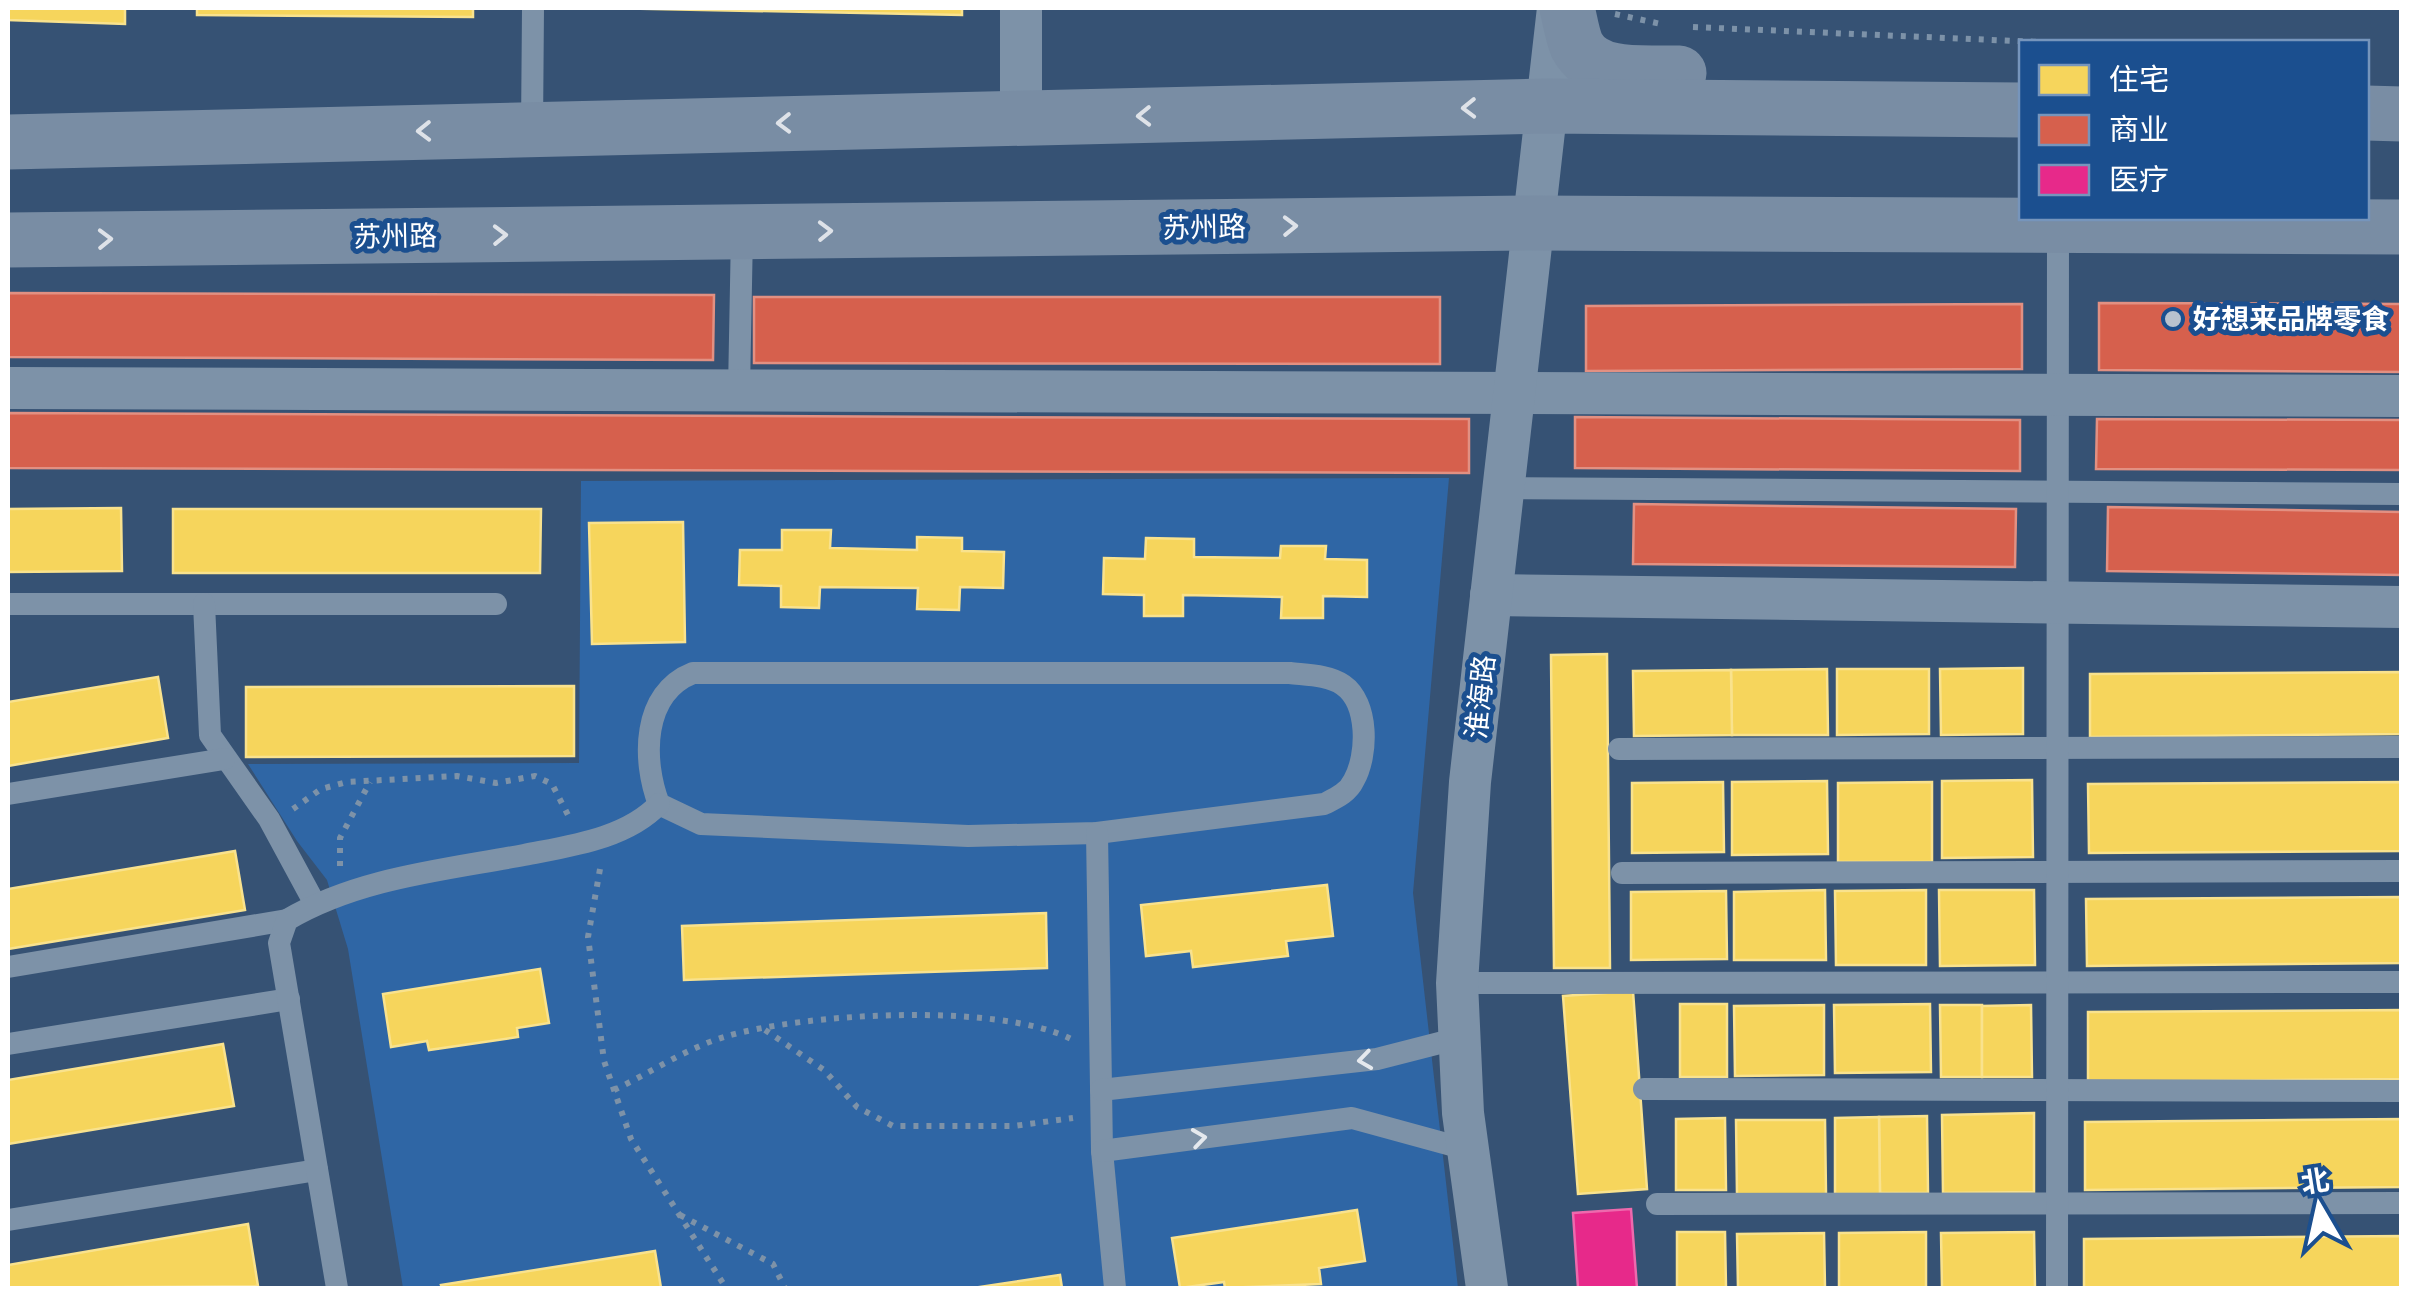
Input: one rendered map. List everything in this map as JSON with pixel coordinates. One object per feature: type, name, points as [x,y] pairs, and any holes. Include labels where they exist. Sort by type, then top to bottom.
[{"type":"main road","points":[[1587,10],[1578,47],[1593,63],[1621,72],[2019,81]]},
{"type":"main road","points":[[8,142],[1544,106],[2019,110]]},
{"type":"main road","points":[[2369,114],[2402,114]]},
{"type":"main road","name":"苏州路","points":[[8,240],[1530,223],[2402,227]]},
{"type":"street","points":[[1021,8],[1021,119]]},
{"type":"street","name":"淮海路","points":[[1487,1288],[1469,1150],[1457,983],[1470,782],[1530,223],[1558,8]]},
{"type":"street","points":[[8,388],[2402,396]]},
{"type":"street","points":[[1491,595],[2402,607]]},
{"type":"lane","points":[[532,128],[533,8]]},
{"type":"lane","points":[[2057,1288],[2058,225]]},
{"type":"lane","points":[[739,390],[742,232]]},
{"type":"lane","points":[[1502,488],[2402,494]]},
{"type":"lane","points":[[8,604],[496,604]]},
{"type":"lane","points":[[204,604],[210,736],[269,819],[314,904]]},
{"type":"lane","points":[[693,673],[1290,674],[1343,684],[1356,699],[1363,736],[1354,780],[1342,796],[1324,804],[1097,832],[968,836],[723,826],[701,824],[659,804],[649,756],[656,706],[670,686],[693,673]]},
{"type":"lane","points":[[1619,748],[2402,747]]},
{"type":"lane","points":[[8,794],[224,759]]},
{"type":"lane","points":[[8,968],[287,920],[314,904],[344,894],[607,834],[645,819],[659,804]]},
{"type":"lane","points":[[1097,832],[1102,1152],[1115,1288]]},
{"type":"lane","points":[[1622,874],[2402,871]]},
{"type":"lane","points":[[287,920],[280,943],[336,1288]]},
{"type":"lane","points":[[1457,983],[2402,982]]},
{"type":"lane","points":[[8,1044],[289,999]]},
{"type":"lane","points":[[1101,1090],[1377,1059],[1459,1038]]},
{"type":"lane","points":[[1644,1089],[2402,1091]]},
{"type":"lane","points":[[1102,1152],[1352,1118],[1469,1150]]},
{"type":"lane","points":[[8,1220],[317,1170]]},
{"type":"lane","points":[[1657,1204],[2402,1203]]},
{"type":"path","points":[[1587,10],[1672,25]]},
{"type":"path","points":[[1688,27],[2019,41]]},
{"type":"path","points":[[269,819],[305,803],[321,788],[458,776],[496,783],[535,776],[552,784],[567,809],[577,842]]},
{"type":"path","points":[[344,894],[340,838],[371,781]]},
{"type":"path","points":[[607,834],[588,937],[604,1061],[631,1140],[726,1288]]},
{"type":"path","points":[[614,1090],[723,1037],[826,1018],[956,1015],[1060,1034],[1100,1054]]},
{"type":"path","points":[[764,1029],[824,1070],[856,1107],[893,1126],[1014,1126],[1102,1114]]},
{"type":"path","points":[[679,1214],[772,1264],[786,1288]]},
{"type":"shaded area","points":[[1449,478],[1413,893],[1458,1288],[403,1288],[348,949],[327,880],[248,764],[579,763],[581,481]]},
{"type":"building: 住宅","points":[[8,8],[125,8],[125,24],[8,20]]},
{"type":"building: 住宅","points":[[197,8],[473,8],[473,17],[197,15]]},
{"type":"building: 住宅","points":[[603,8],[962,8],[962,15]]},
{"type":"building: 住宅","points":[[121,508],[122,571],[8,572],[8,509]]},
{"type":"building: 住宅","points":[[173,509],[541,509],[540,573],[173,573]]},
{"type":"building: 住宅","points":[[683,522],[685,642],[592,644],[589,523]]},
{"type":"building: 住宅","points":[[782,530],[831,530],[830,548],[917,550],[917,537],[962,538],[962,551],[1004,552],[1003,588],[960,587],[959,610],[917,609],[918,588],[820,587],[819,608],[781,607],[781,586],[739,585],[740,550],[782,550]]},
{"type":"building: 住宅","points":[[1146,538],[1194,539],[1194,557],[1280,558],[1281,546],[1326,546],[1325,559],[1367,560],[1367,597],[1323,596],[1323,618],[1281,618],[1282,597],[1183,595],[1183,616],[1144,616],[1144,595],[1103,594],[1104,558],[1145,559]]},
{"type":"building: 住宅","points":[[1607,654],[1610,968],[1554,968],[1551,655]]},
{"type":"building: 住宅","points":[[2023,668],[2023,734],[1941,735],[1940,669]]},
{"type":"building: 住宅","points":[[1827,669],[1828,735],[1732,735],[1731,670]]},
{"type":"building: 住宅","points":[[1837,669],[1929,669],[1929,734],[1837,735]]},
{"type":"building: 住宅","points":[[1731,670],[1732,735],[1634,736],[1633,671]]},
{"type":"building: 住宅","points":[[2402,672],[2402,734],[2090,737],[2090,674]]},
{"type":"building: 住宅","points":[[158,677],[168,738],[8,766],[8,702]]},
{"type":"building: 住宅","points":[[574,686],[574,756],[246,757],[246,687]]},
{"type":"building: 住宅","points":[[2032,780],[2033,857],[1942,858],[1942,781]]},
{"type":"building: 住宅","points":[[1827,781],[1828,854],[1732,855],[1732,782]]},
{"type":"building: 住宅","points":[[1723,782],[1724,852],[1632,853],[1632,783]]},
{"type":"building: 住宅","points":[[1932,782],[1932,862],[1838,862],[1838,783]]},
{"type":"building: 住宅","points":[[2402,782],[2402,851],[2089,853],[2088,784]]},
{"type":"building: 住宅","points":[[235,851],[245,910],[8,949],[8,889]]},
{"type":"building: 住宅","points":[[1327,885],[1333,936],[1286,941],[1288,956],[1193,967],[1191,951],[1146,956],[1141,905]]},
{"type":"building: 住宅","points":[[1825,890],[1826,960],[1734,960],[1734,892]]},
{"type":"building: 住宅","points":[[1926,890],[1926,965],[1836,965],[1835,891]]},
{"type":"building: 住宅","points":[[1939,890],[2034,890],[2035,965],[1940,966]]},
{"type":"building: 住宅","points":[[1726,891],[1727,959],[1631,960],[1631,892]]},
{"type":"building: 住宅","points":[[2402,897],[2402,963],[2087,966],[2086,899]]},
{"type":"building: 住宅","points":[[1046,913],[1047,968],[684,980],[682,926]]},
{"type":"building: 住宅","points":[[540,969],[549,1023],[517,1028],[518,1037],[429,1050],[427,1041],[391,1047],[383,994]]},
{"type":"building: 住宅","points":[[1633,991],[1647,1189],[1578,1194],[1563,996]]},
{"type":"building: 住宅","points":[[1680,1004],[1727,1004],[1727,1077],[1680,1077]]},
{"type":"building: 住宅","points":[[1930,1004],[1931,1072],[1835,1073],[1834,1005]]},
{"type":"building: 住宅","points":[[1824,1005],[1824,1075],[1735,1076],[1734,1006]]},
{"type":"building: 住宅","points":[[1940,1005],[1982,1005],[1982,1077],[1941,1077]]},
{"type":"building: 住宅","points":[[2031,1005],[2032,1077],[1982,1077],[1982,1006]]},
{"type":"building: 住宅","points":[[2402,1010],[2402,1079],[2088,1082],[2088,1012]]},
{"type":"building: 住宅","points":[[223,1044],[234,1106],[8,1144],[8,1080]]},
{"type":"building: 住宅","points":[[2034,1113],[2034,1192],[1943,1193],[1942,1115]]},
{"type":"building: 住宅","points":[[1927,1116],[1928,1193],[1880,1193],[1879,1117]]},
{"type":"building: 住宅","points":[[1879,1117],[1880,1194],[1835,1194],[1835,1118]]},
{"type":"building: 住宅","points":[[1725,1118],[1726,1190],[1676,1190],[1676,1119]]},
{"type":"building: 住宅","points":[[2402,1119],[2402,1187],[2085,1190],[2085,1122]]},
{"type":"building: 住宅","points":[[1736,1120],[1825,1120],[1826,1194],[1737,1195]]},
{"type":"building: 住宅","points":[[1357,1210],[1365,1261],[1319,1268],[1321,1284],[1225,1288],[1224,1282],[1180,1288],[1172,1238]]},
{"type":"building: 住宅","points":[[248,1224],[258,1286],[8,1288],[8,1265]]},
{"type":"building: 住宅","points":[[1677,1232],[1725,1232],[1726,1288],[1677,1288]]},
{"type":"building: 住宅","points":[[1926,1232],[1926,1288],[1839,1288],[1839,1233]]},
{"type":"building: 住宅","points":[[2034,1232],[2035,1288],[1942,1288],[1941,1233]]},
{"type":"building: 住宅","points":[[1824,1233],[1825,1288],[1738,1288],[1737,1234]]},
{"type":"building: 住宅","points":[[2402,1236],[2402,1288],[2084,1288],[2084,1239]]},
{"type":"building: 住宅","points":[[655,1251],[661,1288],[441,1285]]},
{"type":"building: 住宅","points":[[1060,1275],[1062,1288],[973,1288]]},
{"type":"building: 商业","points":[[8,293],[714,295],[713,360],[8,357]]},
{"type":"building: 商业","points":[[754,297],[1440,297],[1440,364],[754,363]]},
{"type":"building: 商业","points":[[2099,303],[2402,304],[2402,372],[2099,370]]},
{"type":"building: 商业","points":[[2022,304],[2022,369],[1586,371],[1586,306]]},
{"type":"building: 商业","points":[[8,413],[1469,419],[1469,473],[8,468]]},
{"type":"building: 商业","points":[[1575,417],[2020,420],[2020,471],[1575,468]]},
{"type":"building: 商业","points":[[2097,419],[2402,420],[2402,470],[2096,469]]},
{"type":"building: 商业","points":[[1634,504],[2016,509],[2015,567],[1633,564]]},
{"type":"building: 商业","points":[[2108,507],[2402,512],[2402,575],[2107,571]]},
{"type":"building: 医疗","points":[[1631,1209],[1637,1288],[1578,1288],[1573,1213]]},
{"type":"place","name":"好想来品牌零食","points":[[2173,319]]}]
